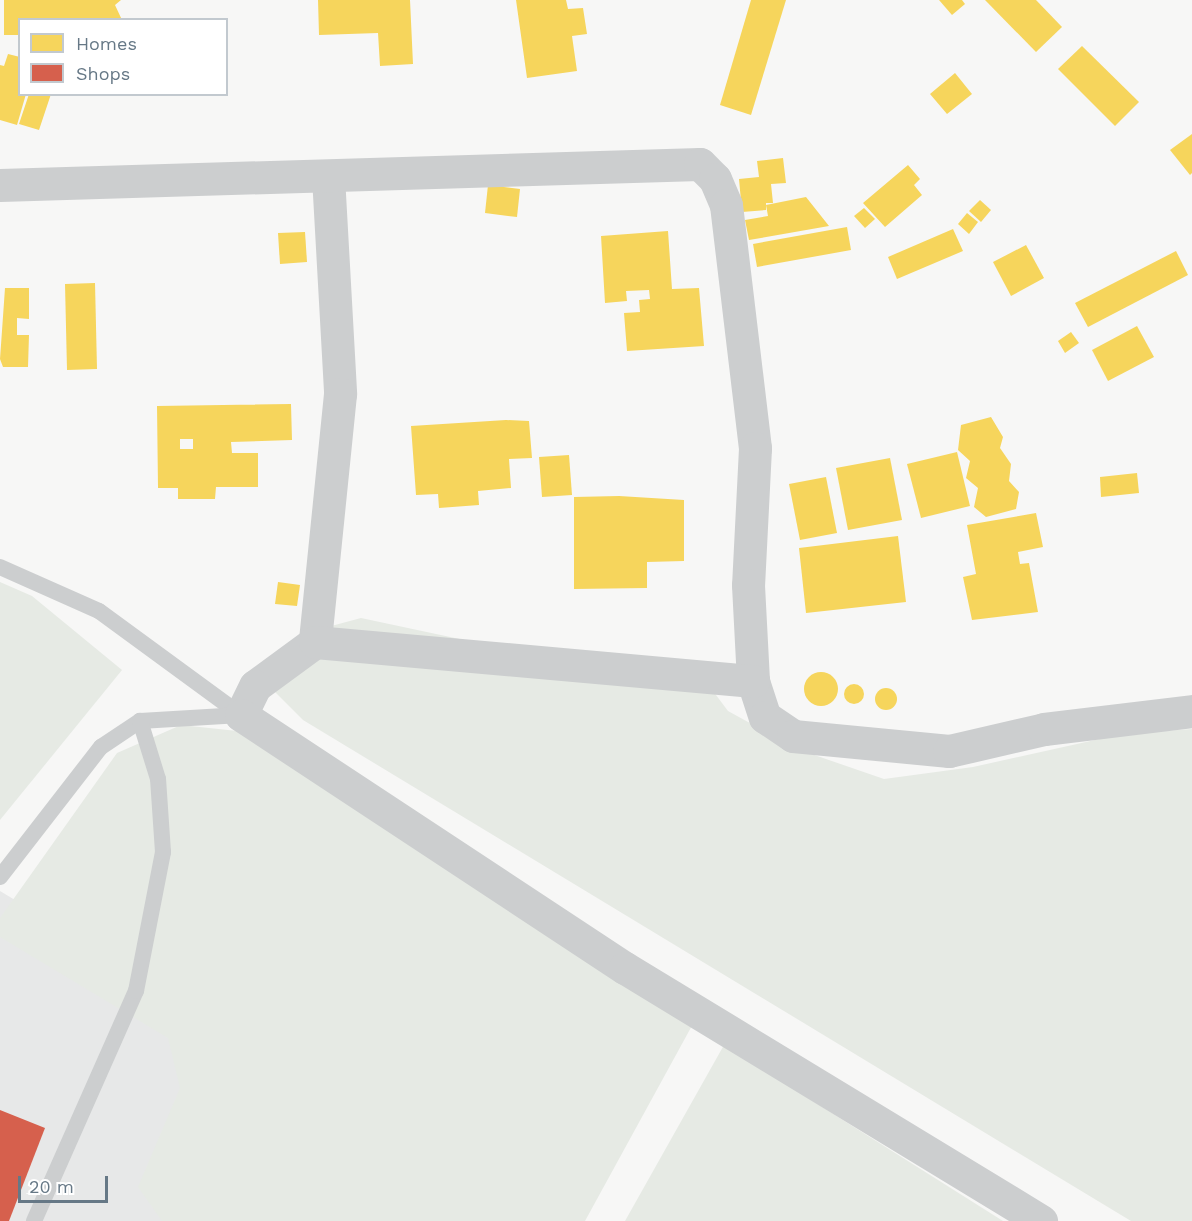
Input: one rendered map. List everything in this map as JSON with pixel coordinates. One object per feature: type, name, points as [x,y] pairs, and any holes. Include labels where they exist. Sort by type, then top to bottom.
[{"type":"street","points":[[0,185],[700,164],[715,179],[726,205],[755,448],[748,585],[753,681],[765,717],[782,732],[846,744],[949,751],[1044,729],[1192,711]]},
{"type":"street","points":[[315,642],[340,393],[328,176]]},
{"type":"street","points":[[753,681],[315,642],[255,686],[242,715],[625,968],[1041,1221]]},
{"type":"lane","points":[[0,567],[99,611],[242,715]]},
{"type":"lane","points":[[0,876],[101,747],[140,721],[242,715]]},
{"type":"lane","points":[[34,1221],[136,991],[163,852],[158,779],[140,721]]},
{"type":"shaded area","points":[[0,582],[32,596],[122,670],[0,820]]},
{"type":"shaded area","points":[[361,618],[535,655],[701,675],[728,711],[797,749],[884,779],[973,767],[1122,734],[1192,729],[1192,1221],[1131,1221],[303,720],[275,692],[274,657],[309,632]]},
{"type":"shaded area","points":[[181,725],[256,733],[694,1022],[585,1221],[162,1221],[138,1187],[180,1088],[168,1038],[0,937],[0,918],[117,753]]},
{"type":"shaded area","points":[[0,891],[549,1221],[0,1221]]},
{"type":"shaded area","points":[[724,1045],[1003,1221],[625,1221]]},
{"type":"building: Homes","points":[[4,0],[121,0],[115,5],[121,18],[18,18],[18,35],[4,35]]},
{"type":"building: Homes","points":[[318,0],[410,0],[413,64],[380,66],[378,33],[319,35]]},
{"type":"building: Homes","points":[[516,0],[566,0],[568,9],[583,8],[587,34],[572,36],[577,71],[527,78]]},
{"type":"building: Homes","points":[[751,0],[786,0],[751,115],[720,105]]},
{"type":"building: Homes","points":[[939,0],[962,0],[965,4],[952,15]]},
{"type":"building: Homes","points":[[985,0],[1036,0],[1062,27],[1036,52]]},
{"type":"building: Homes","points":[[1082,46],[1139,102],[1115,126],[1058,69]]},
{"type":"building: Homes","points":[[8,54],[18,56],[18,96],[25,96],[17,125],[0,120],[0,65],[4,66]]},
{"type":"building: Homes","points":[[955,73],[972,94],[947,114],[930,94]]},
{"type":"building: Homes","points":[[28,96],[50,96],[39,130],[19,124]]},
{"type":"building: Homes","points":[[1192,134],[1192,173],[1190,175],[1170,150]]},
{"type":"building: Homes","points":[[783,158],[786,183],[771,184],[773,203],[766,203],[766,210],[742,212],[739,179],[759,177],[757,161]]},
{"type":"building: Homes","points":[[908,165],[920,179],[914,185],[922,195],[885,227],[863,203]]},
{"type":"building: Homes","points":[[488,185],[520,189],[517,217],[485,213]]},
{"type":"building: Homes","points":[[806,197],[829,226],[749,240],[745,220],[768,216],[766,205]]},
{"type":"building: Homes","points":[[980,200],[991,210],[981,222],[969,211]]},
{"type":"building: Homes","points":[[864,208],[875,219],[865,228],[854,216]]},
{"type":"building: Homes","points":[[967,213],[978,222],[969,234],[958,224]]},
{"type":"building: Homes","points":[[847,227],[851,250],[757,267],[753,244]]},
{"type":"building: Homes","points":[[953,229],[963,251],[897,279],[888,257]]},
{"type":"building: Homes","points":[[668,231],[672,289],[699,288],[704,346],[627,351],[624,313],[640,312],[639,300],[650,299],[649,290],[626,291],[627,301],[605,303],[601,236]]},
{"type":"building: Homes","points":[[305,232],[307,262],[280,264],[278,233]]},
{"type":"building: Homes","points":[[1026,245],[1044,278],[1011,296],[993,262]]},
{"type":"building: Homes","points":[[1176,251],[1188,275],[1088,327],[1075,303]]},
{"type":"building: Homes","points":[[95,283],[97,369],[67,370],[65,284]]},
{"type":"building: Homes","points":[[5,288],[29,288],[29,319],[17,318],[17,335],[29,335],[28,367],[3,367],[0,359]]},
{"type":"building: Homes","points":[[1137,326],[1154,357],[1108,381],[1092,350]]},
{"type":"building: Homes","points":[[1071,332],[1079,343],[1065,353],[1058,341]]},
{"type":"building: Homes","points":[[291,404],[292,440],[231,442],[232,453],[258,453],[258,487],[216,487],[215,499],[178,499],[178,488],[158,488],[157,406]],"holes":[[[180,439],[193,439],[193,449],[180,449]]]},
{"type":"building: Homes","points":[[991,417],[1003,437],[1000,448],[1011,464],[1009,481],[1019,492],[1016,509],[986,517],[974,507],[978,488],[966,478],[970,461],[958,450],[961,425]]},
{"type":"building: Homes","points":[[506,420],[529,421],[532,458],[509,459],[511,488],[478,491],[479,505],[439,508],[438,494],[416,495],[411,426]]},
{"type":"building: Homes","points":[[957,452],[970,506],[921,518],[907,464]]},
{"type":"building: Homes","points":[[569,455],[572,495],[542,497],[539,457]]},
{"type":"building: Homes","points":[[890,458],[902,520],[848,530],[836,468]]},
{"type":"building: Homes","points":[[1137,473],[1139,493],[1101,497],[1100,477]]},
{"type":"building: Homes","points":[[826,477],[837,533],[800,540],[789,484]]},
{"type":"building: Homes","points":[[619,496],[684,500],[684,561],[647,562],[647,588],[574,589],[574,497]]},
{"type":"building: Homes","points":[[1036,513],[1043,547],[1018,552],[1020,564],[1029,563],[1038,612],[972,620],[963,577],[976,574],[967,525]]},
{"type":"building: Homes","points":[[898,536],[906,602],[806,613],[799,548]]},
{"type":"building: Homes","points":[[278,582],[300,585],[297,606],[275,604]]},
{"type":"building: Homes","points":[[821,672],[833,677],[838,689],[833,701],[821,706],[809,701],[804,689],[809,677]]},
{"type":"building: Homes","points":[[850,684],[858,684],[864,690],[864,698],[858,704],[850,704],[844,698],[844,690]]},
{"type":"building: Homes","points":[[886,688],[894,691],[897,699],[894,707],[886,710],[878,707],[875,699],[878,691]]},
{"type":"building: Shops","points":[[0,1110],[45,1128],[9,1221],[0,1221]]}]
